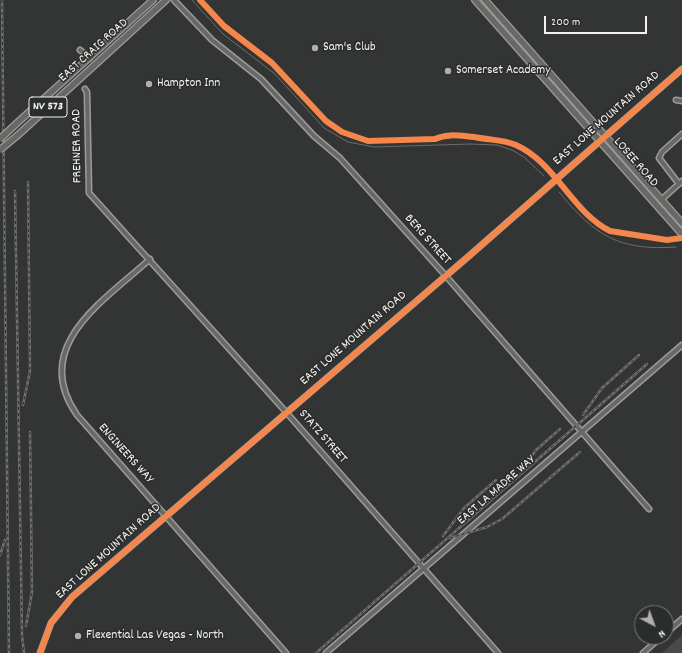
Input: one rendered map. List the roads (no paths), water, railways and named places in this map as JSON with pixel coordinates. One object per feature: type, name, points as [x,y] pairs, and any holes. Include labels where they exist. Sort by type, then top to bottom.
[{"type":"main road","name":"EAST CRAIG ROAD","points":[[0,139],[153,0]]},
{"type":"main road","name":"EAST CRAIG ROAD","points":[[0,150],[166,0]]},
{"type":"main road","name":"LOSEE ROAD","points":[[475,0],[682,234]]},
{"type":"main road","name":"LOSEE ROAD","points":[[485,0],[682,223]]},
{"type":"main road","points":[[516,46],[523,50],[534,61],[540,62]]},
{"type":"main road","points":[[533,66],[541,70],[552,81],[559,85]]},
{"type":"main road","points":[[670,220],[682,229]]},
{"type":"street","name":"BERG STREET","points":[[174,0],[208,37],[257,75],[314,136],[336,154],[445,275],[648,509]]},
{"type":"street","points":[[80,50],[90,58]]},
{"type":"street","name":"EAST LONE MOUNTAIN ROAD","points":[[40,653],[47,632],[57,614],[72,597],[682,69]]},
{"type":"street","name":"FREHNER ROAD","points":[[85,89],[87,92],[89,193],[97,201]]},
{"type":"street","points":[[676,100],[682,101]]},
{"type":"street","points":[[661,200],[681,183],[658,158],[662,152],[682,134]]},
{"type":"street","name":"STATZ STREET","points":[[97,201],[286,412],[498,653]]},
{"type":"street","name":"ENGINEERS WAY","points":[[150,260],[77,327],[65,351],[62,370],[66,396],[77,415],[286,653]]},
{"type":"street","name":"EAST LA MADRE WAY","points":[[326,653],[682,345]]},
{"type":"street","points":[[674,626],[682,619]]},
{"type":"street","points":[[642,653],[652,645]]},
{"type":"waterway","points":[[192,0],[223,34],[275,74],[324,128],[348,142],[374,147],[470,144],[497,145],[512,150],[524,157],[544,176]]},
{"type":"waterway","points":[[559,192],[584,220],[610,238],[623,243],[639,246],[656,248],[676,247]]},
{"type":"railway","points":[[2,0],[9,653]]},
{"type":"railway","points":[[23,405],[30,371],[28,182]]},
{"type":"railway","points":[[15,191],[22,635],[24,653]]},
{"type":"railway","points":[[583,415],[602,388],[639,355]]},
{"type":"railway","points":[[316,653],[647,364]]},
{"type":"railway","points":[[524,467],[536,450],[560,429]]},
{"type":"railway","points":[[26,626],[32,592],[30,432]]},
{"type":"railway","points":[[450,538],[487,527],[502,519],[580,452]]},
{"type":"railway","points":[[443,536],[464,508],[496,480]]},
{"type":"railway","points":[[0,555],[5,540]]},
{"type":"place","name":"Sam's Club","points":[[315,48]]},
{"type":"place","name":"Somerset Academy","points":[[448,71]]},
{"type":"place","name":"Hampton Inn","points":[[149,84]]},
{"type":"place","name":"Flexential Las Vegas - North","points":[[78,636]]}]
